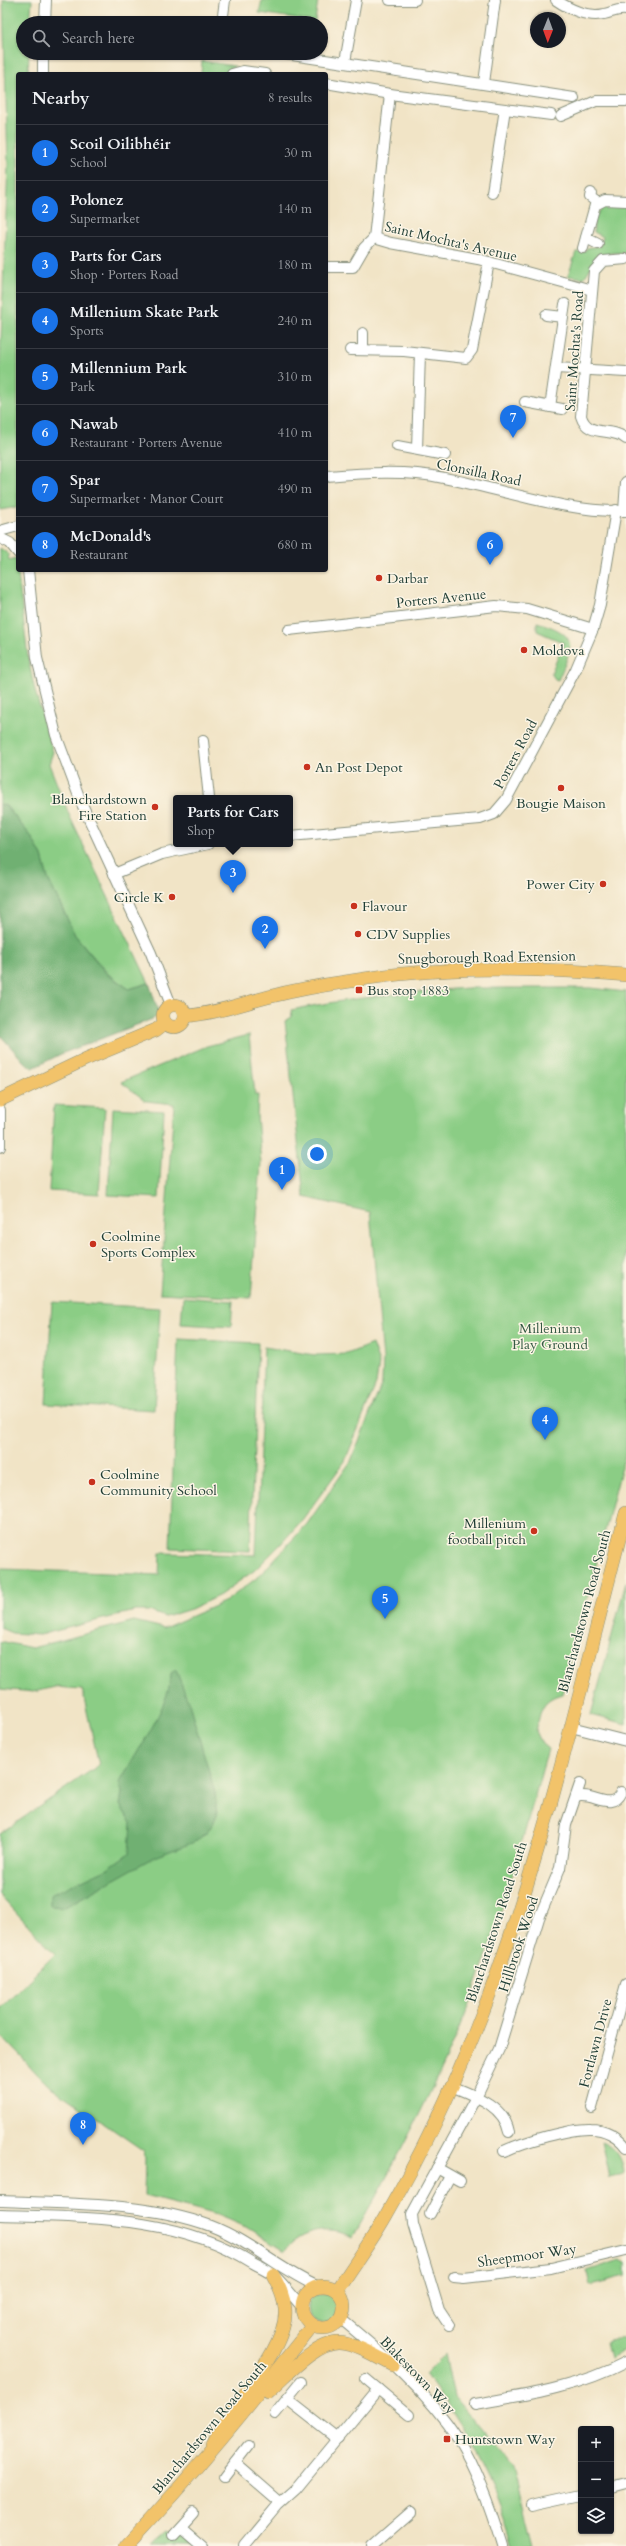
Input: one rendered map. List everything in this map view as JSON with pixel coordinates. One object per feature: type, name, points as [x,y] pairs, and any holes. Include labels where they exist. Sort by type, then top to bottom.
[{"type":"main road","name":"Snugborough Road Extension","points":[[185,1016],[204,1014],[310,988],[397,975],[502,970],[582,972],[626,975]]},
{"type":"main road","points":[[172,1005],[182,1008],[185,1016],[184,1022],[175,1027],[165,1023],[163,1013],[172,1005]]},
{"type":"main road","points":[[0,1100],[86,1059],[150,1033],[165,1023]]},
{"type":"main road","name":"Blanchardstown Road South","points":[[337,2291],[389,2211],[451,2086],[481,2018],[519,1912],[571,1727],[626,1513]]},
{"type":"main road","points":[[206,2459],[219,2429],[248,2390],[281,2334],[286,2310],[282,2292],[273,2275]]},
{"type":"main road","points":[[319,2287],[329,2287],[337,2291],[344,2306],[341,2319],[328,2328],[312,2326],[303,2314],[302,2307],[307,2294],[319,2287]]},
{"type":"main road","name":"Blanchardstown Road South","points":[[126,2546],[206,2459],[246,2411],[312,2326]]},
{"type":"main road","points":[[246,2411],[318,2349],[338,2343],[353,2346],[393,2365]]},
{"type":"street","points":[[45,16],[46,0]]},
{"type":"street","points":[[223,16],[225,0]]},
{"type":"street","points":[[345,62],[356,0]]},
{"type":"street","points":[[390,0],[415,0]]},
{"type":"street","points":[[484,83],[496,0]]},
{"type":"street","points":[[556,0],[570,9],[587,13],[604,14],[615,9],[626,10]]},
{"type":"street","points":[[42,72],[43,60]]},
{"type":"street","points":[[328,60],[574,98]]},
{"type":"street","points":[[239,72],[250,72]]},
{"type":"street","points":[[328,83],[390,94],[556,116],[596,101],[626,101]]},
{"type":"street","name":"Saint Mochta's Avenue","points":[[390,94],[374,238],[391,243],[489,262],[592,290]]},
{"type":"street","points":[[492,192],[505,109]]},
{"type":"street","points":[[590,193],[590,197],[598,203]]},
{"type":"street","points":[[598,244],[585,243],[590,218],[598,203],[610,199],[626,200]]},
{"type":"street","points":[[328,267],[353,267],[364,248],[374,238]]},
{"type":"street","name":"Saint Mochta's Road","points":[[626,259],[610,259],[599,263],[594,271],[582,410],[584,423],[594,430],[621,435],[626,439]]},
{"type":"street","points":[[350,350],[420,353],[461,359],[469,356],[489,262]]},
{"type":"street","points":[[550,407],[565,304]]},
{"type":"street","points":[[546,315],[563,317]]},
{"type":"street","points":[[363,333],[363,350]]},
{"type":"street","points":[[417,449],[420,353]]},
{"type":"street","points":[[556,368],[586,371],[626,372]]},
{"type":"street","points":[[526,402],[562,409]]},
{"type":"street","points":[[397,446],[444,455]]},
{"type":"street","name":"Clonsilla Road","points":[[328,476],[384,473],[418,474],[540,500],[622,510]]},
{"type":"street","points":[[622,510],[626,482]]},
{"type":"street","name":"Porters Road","points":[[293,836],[480,819],[494,814],[506,800],[549,722],[576,669],[593,629],[622,510]]},
{"type":"street","points":[[0,531],[16,527]]},
{"type":"street","points":[[0,538],[10,543],[16,550]]},
{"type":"street","points":[[28,572],[37,658],[50,712],[74,785],[172,1005]]},
{"type":"street","name":"Porters Avenue","points":[[290,630],[496,606],[527,609],[593,629]]},
{"type":"street","points":[[203,741],[209,795]]},
{"type":"street","points":[[114,874],[162,854],[194,847]]},
{"type":"street","points":[[0,1110],[0,1146]]},
{"type":"street","points":[[571,1727],[626,1741]]},
{"type":"street","name":"Hillbrook Wood","points":[[449,2325],[439,2310],[412,2218],[436,2168],[476,2097],[499,2049],[539,1918],[560,1868],[571,1804],[576,1798],[580,1784]]},
{"type":"street","points":[[576,1798],[584,1796],[609,1802],[618,1798],[621,1792]]},
{"type":"street","name":"Fortlawn Drive","points":[[592,2108],[626,1984]]},
{"type":"street","points":[[451,2086],[490,2105],[506,2122],[509,2132]]},
{"type":"street","points":[[504,2151],[520,2144],[591,2129],[612,2134],[626,2147]]},
{"type":"street","points":[[436,2168],[460,2181]]},
{"type":"street","points":[[430,2214],[450,2176]]},
{"type":"street","points":[[0,2201],[135,2209],[186,2219],[235,2237],[300,2279],[319,2287]]},
{"type":"street","points":[[0,2215],[160,2225],[214,2241],[273,2275],[302,2307]]},
{"type":"street","name":"Sheepmoor Way","points":[[454,2277],[464,2278],[552,2268],[626,2250]]},
{"type":"street","name":"Blakestown Way","points":[[341,2319],[393,2365],[436,2410],[458,2440],[485,2493],[502,2546]]},
{"type":"street","points":[[475,2404],[564,2387],[600,2375],[626,2362]]},
{"type":"street","points":[[366,2379],[409,2415]]},
{"type":"street","points":[[275,2414],[301,2382]]},
{"type":"street","points":[[244,2546],[280,2502],[295,2491],[378,2389]]},
{"type":"street","points":[[288,2399],[338,2439]]},
{"type":"street","points":[[224,2477],[248,2446]]},
{"type":"street","points":[[235,2463],[280,2502]]},
{"type":"street","points":[[614,2487],[626,2484]]},
{"type":"street","points":[[531,2505],[578,2495]]},
{"type":"street","points":[[372,2546],[411,2512]]},
{"type":"street","points":[[193,2513],[178,2531],[204,2546]]},
{"type":"green space","points":[[3,0],[32,0],[31,16],[16,16],[16,60],[29,60],[28,72],[16,72],[16,507],[0,510],[0,363],[8,164]]},
{"type":"green space","points":[[262,0],[318,0],[316,16],[280,16],[259,13]]},
{"type":"green space","points":[[202,61],[235,66],[226,72],[201,72]]},
{"type":"green space","points":[[607,204],[626,205],[626,253],[611,253],[597,258],[584,278],[568,276],[576,252],[584,252],[587,248],[600,246],[603,237],[594,232],[594,224],[596,216]]},
{"type":"green space","points":[[0,548],[8,554],[9,560],[16,558],[16,572],[18,572],[28,658],[35,691],[53,752],[49,764],[70,817],[149,983],[129,989],[108,974],[75,935],[48,879],[42,856],[30,835],[6,806],[0,804]]},
{"type":"green space","points":[[537,622],[560,631],[569,642],[567,658],[558,680],[555,679],[551,673],[564,643],[537,631]]},
{"type":"green space","points":[[0,804],[6,806],[30,835],[42,856],[48,879],[75,935],[107,974],[129,989],[149,983],[160,1016],[61,1054],[33,1068],[26,1064],[0,1035]]},
{"type":"green space","name":"Millenium Play Ground","points":[[468,988],[591,988],[626,992],[626,1451],[562,1694],[555,1696],[545,1703],[539,1718],[536,1731],[542,1744],[548,1749],[516,1861],[481,1972],[454,2041],[423,2108],[353,2237],[334,2231],[316,2232],[299,2238],[284,2251],[246,2227],[218,2215],[144,2196],[144,2151],[47,2084],[0,2035],[0,2009],[55,1954],[0,1895],[0,1834],[99,1765],[82,1689],[55,1687],[33,1692],[0,1689],[0,1641],[32,1648],[134,1621],[164,1628],[226,1601],[258,1577],[307,1524],[351,1461],[382,1383],[383,1359],[370,1212],[304,1197],[285,1021],[292,1017],[291,1010],[335,1002],[423,991]]},
{"type":"green space","points":[[249,1035],[255,1095],[258,1095],[257,1116],[261,1163],[251,1298],[160,1293],[174,1104],[146,1101],[121,1082],[207,1046]]},
{"type":"green space","points":[[54,1105],[105,1108],[99,1194],[49,1191]]},
{"type":"green space","points":[[113,1108],[164,1111],[159,1198],[108,1195]]},
{"type":"green space","points":[[183,1297],[233,1301],[231,1327],[181,1324]]},
{"type":"green space","points":[[52,1302],[160,1308],[154,1410],[46,1404]]},
{"type":"green space","points":[[178,1339],[258,1343],[250,1551],[170,1548]]},
{"type":"green space","points":[[372,1344],[379,1363],[376,1384],[345,1461],[302,1520],[255,1570],[220,1595],[191,1609],[165,1617],[149,1611],[135,1611],[39,1635],[12,1633],[0,1628],[0,1574],[2,1569],[159,1575],[160,1553],[256,1555],[264,1347],[315,1355],[347,1354]]},
{"type":"green space","points":[[626,1582],[626,1724],[591,1715]]},
{"type":"green space","points":[[176,1670],[189,1703],[215,1792],[217,1816],[207,1833],[192,1843],[154,1857],[65,1907],[50,1906],[50,1895],[108,1868],[129,1853],[131,1823],[120,1805],[122,1792],[119,1783],[159,1714],[165,1700],[171,1673]]},
{"type":"green space","points":[[602,2142],[615,2150],[618,2154],[622,2163],[624,2174],[610,2177]]},
{"type":"green space","points":[[620,2260],[626,2263],[626,2276],[590,2285],[587,2271]]},
{"type":"green space","points":[[323,2293],[334,2297],[338,2308],[334,2319],[323,2323],[312,2319],[308,2308],[312,2297]]},
{"type":"green space","points":[[626,2337],[626,2350],[610,2358],[606,2342]]},
{"type":"green space","points":[[445,2354],[454,2397],[512,2467],[532,2546],[514,2546],[499,2499],[489,2477],[453,2414],[425,2374]]},
{"type":"green space","points":[[167,2532],[175,2539],[182,2534],[197,2546],[151,2546]]},
{"type":"place","name":"Spar","points":[[513,438]]},
{"type":"place","name":"Nawab","points":[[490,565]]},
{"type":"place","name":"Darbar","points":[[379,578]]},
{"type":"place","name":"Moldova","points":[[524,650]]},
{"type":"place","name":"An Post Depot","points":[[307,767]]},
{"type":"place","name":"Bougie Maison","points":[[561,788]]},
{"type":"place","name":"Blanchardstown Fire Station","points":[[155,807]]},
{"type":"place","name":"Power City","points":[[603,884]]},
{"type":"place","name":"Parts for Cars","points":[[233,893]]},
{"type":"place","name":"Circle K","points":[[172,897]]},
{"type":"place","name":"Flavour","points":[[354,906]]},
{"type":"place","name":"CDV Supplies","points":[[358,934]]},
{"type":"place","name":"Polonez","points":[[265,949]]},
{"type":"place","name":"Bus stop 1883","points":[[359,990]]},
{"type":"place","name":"Scoil Oilibhéir","points":[[282,1190]]},
{"type":"place","name":"Coolmine Sports Complex","points":[[93,1244]]},
{"type":"place","name":"Millenium Skate Park","points":[[545,1440]]},
{"type":"place","name":"Coolmine Community School","points":[[92,1482]]},
{"type":"place","name":"Millenium football pitch","points":[[534,1531]]},
{"type":"place","name":"Millennium Park","points":[[385,1619]]},
{"type":"place","name":"McDonald's","points":[[83,2145]]},
{"type":"place","name":"Huntstown Way","points":[[447,2439]]}]
